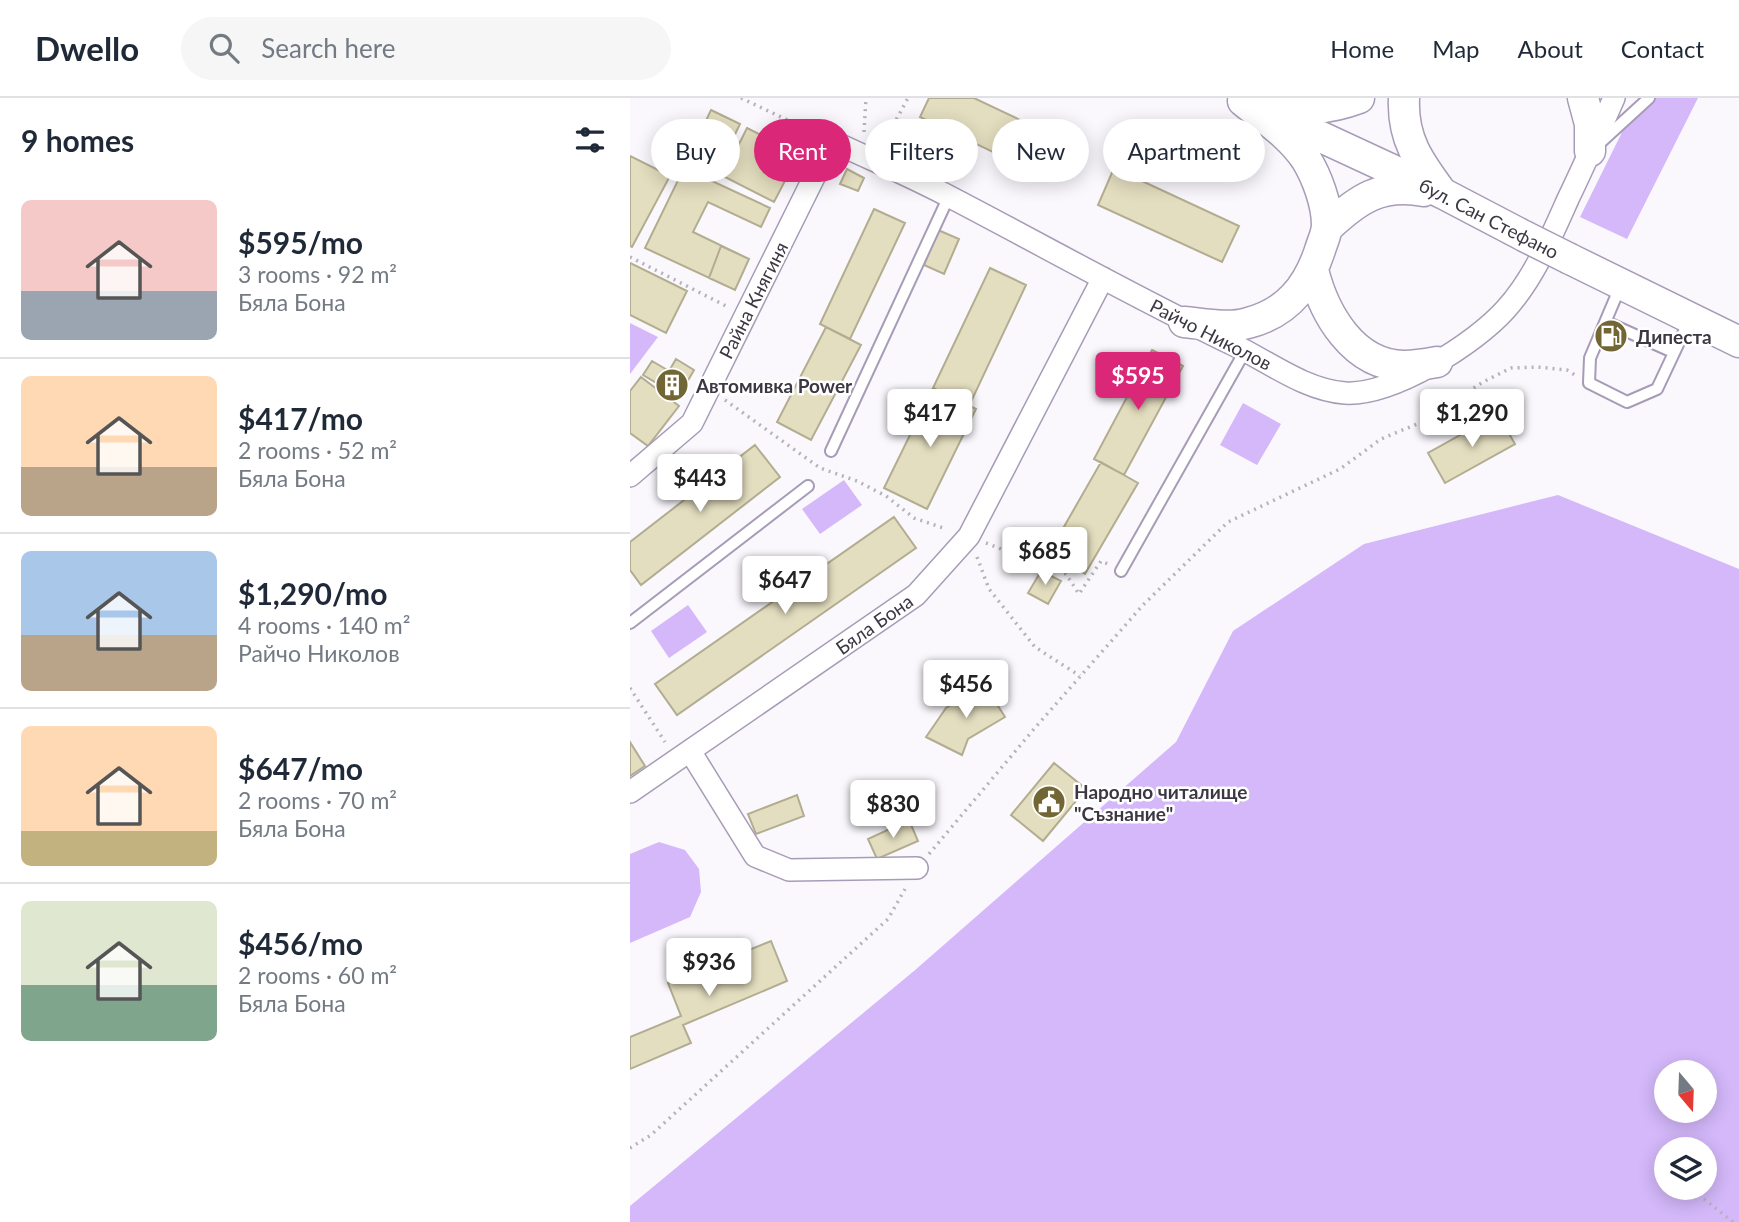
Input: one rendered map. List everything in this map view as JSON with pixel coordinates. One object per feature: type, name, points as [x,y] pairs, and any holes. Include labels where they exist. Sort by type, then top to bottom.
[{"type":"main road","points":[[1240,99],[1311,109],[1359,98]]},
{"type":"main road","points":[[1404,98],[1404,121],[1410,143],[1421,165],[1442,194]]},
{"type":"main road","points":[[1583,98],[1590,124],[1590,151]]},
{"type":"main road","points":[[1240,99],[1288,138],[1307,161],[1320,192],[1328,227]]},
{"type":"main road","name":"бул. Сан Стефано","points":[[1240,99],[1442,194],[1739,342]]},
{"type":"main road","points":[[1184,322],[1229,326],[1262,319],[1278,311],[1302,288],[1313,270],[1328,227],[1360,200],[1381,191],[1400,188],[1442,194]]},
{"type":"main road","points":[[1313,270],[1321,297],[1333,321],[1349,341],[1364,352],[1394,365],[1437,362]]},
{"type":"street","name":"Райчо Николов","points":[[919,182],[1297,379],[1329,391],[1363,393],[1380,389],[1437,362],[1475,338],[1504,312],[1531,275],[1555,230],[1614,98]]},
{"type":"street","name":"Райна Княгиня","points":[[630,476],[692,423],[812,182]]},
{"type":"street","name":"Бяла Бона","points":[[630,792],[916,595],[969,536],[1103,278]]},
{"type":"street","points":[[683,756],[755,856],[789,870],[917,868]]},
{"type":"lane","points":[[1590,151],[1649,98]]},
{"type":"lane","points":[[831,451],[949,196]]},
{"type":"lane","points":[[1621,284],[1590,358],[1589,383],[1627,402],[1657,389],[1691,318]]},
{"type":"lane","points":[[1606,322],[1673,352]]},
{"type":"lane","points":[[1121,571],[1245,351]]},
{"type":"lane","points":[[630,623],[808,486]]},
{"type":"path","points":[[741,98],[785,119]]},
{"type":"path","points":[[866,98],[867,119]]},
{"type":"path","points":[[894,119],[908,98]]},
{"type":"path","points":[[630,257],[745,316]]},
{"type":"path","points":[[630,1148],[651,1135],[888,919],[917,868],[1080,676],[1143,605],[1228,522],[1340,468],[1381,439],[1417,424],[1483,382],[1511,368],[1567,370],[1589,383]]},
{"type":"path","points":[[709,388],[820,468],[857,481],[886,496],[914,518],[969,536],[1066,574],[1079,594],[1101,561],[1121,571]]},
{"type":"path","points":[[808,486],[831,451]]},
{"type":"path","points":[[969,536],[989,589],[1035,647],[1080,676]]},
{"type":"path","points":[[630,688],[683,756]]},
{"type":"path","points":[[1705,1200],[1732,1222]]},
{"type":"shaded area","points":[[1639,98],[1698,98],[1627,239],[1580,217]]},
{"type":"shaded area","points":[[630,323],[658,337],[630,374]]},
{"type":"shaded area","points":[[1243,403],[1281,424],[1257,465],[1220,445]]},
{"type":"shaded area","points":[[844,480],[862,505],[820,534],[802,509]]},
{"type":"shaded area","points":[[1558,495],[1739,569],[1739,1222],[630,1222],[630,1206],[914,971],[1176,742],[1233,631],[1364,544]]},
{"type":"shaded area","points":[[688,605],[707,632],[669,658],[651,631]]},
{"type":"shaded area","points":[[659,842],[685,850],[699,869],[701,892],[690,917],[630,943],[630,854]]},
{"type":"building","points":[[929,98],[974,98],[1018,119],[992,119],[992,152],[978,145],[978,119],[920,117]]},
{"type":"building","points":[[711,110],[730,119],[707,119]]},
{"type":"building","points":[[747,128],[754,132],[754,182],[784,182],[774,202],[735,182],[740,182],[740,142]]},
{"type":"building","points":[[630,156],[651,166],[651,182],[667,182],[632,247]]},
{"type":"building","points":[[851,171],[864,178],[858,191],[840,184],[851,182]]},
{"type":"building","points":[[677,182],[714,182],[770,208],[761,227],[708,202],[693,232],[749,259],[735,290],[645,248]]},
{"type":"building","points":[[1108,182],[1144,182],[1239,226],[1222,262],[1098,205]]},
{"type":"building","points":[[874,209],[905,223],[850,339],[820,324]]},
{"type":"building","points":[[938,230],[959,239],[944,274],[924,265]]},
{"type":"building","points":[[721,246],[749,259],[735,290],[709,278]]},
{"type":"building","points":[[630,263],[687,291],[666,333],[630,315]]},
{"type":"building","points":[[990,268],[1026,285],[969,406],[933,388]]},
{"type":"building","points":[[826,327],[861,345],[811,440],[777,422]]},
{"type":"building","points":[[1152,350],[1183,366],[1124,475],[1094,459]]},
{"type":"building","name":"Автомивка Power","points":[[676,359],[694,370],[679,396],[643,375],[652,361],[669,371]]},
{"type":"building","name":"Автомивка Power","points":[[676,359],[694,370],[679,396],[670,375],[669,385],[676,395],[643,375],[652,361],[669,371]]},
{"type":"building","points":[[641,377],[679,406],[648,446],[630,433],[630,391]]},
{"type":"building","points":[[933,388],[976,409],[927,509],[884,488]]},
{"type":"building","points":[[1498,414],[1515,444],[1445,483],[1428,453]]},
{"type":"building","points":[[755,445],[780,477],[641,585],[630,570],[630,542]]},
{"type":"building","points":[[1101,462],[1138,483],[1085,574],[1049,553]]},
{"type":"building","points":[[894,517],[916,548],[677,715],[655,684]]},
{"type":"building","points":[[1041,571],[1061,581],[1048,604],[1028,593]]},
{"type":"building","points":[[984,684],[1005,717],[968,739],[962,755],[926,737],[946,708]]},
{"type":"building","points":[[630,742],[645,766],[630,776]]},
{"type":"building","name":"Народно читалище \"Съзнание\"","points":[[1054,763],[1086,789],[1043,841],[1011,815]]},
{"type":"building","points":[[797,795],[804,816],[756,834],[748,814]]},
{"type":"building","points":[[909,820],[918,841],[877,859],[868,839]]},
{"type":"building","points":[[771,941],[787,981],[683,1025],[691,1043],[630,1069],[630,1037],[681,1016],[668,983]]},
{"type":"place","name":"Дипеста","points":[[1611,336]]},
{"type":"place","name":"Автомивка Power","points":[[672,385]]},
{"type":"place","name":"Народно читалище \"Съзнание\"","points":[[1049,802]]}]
